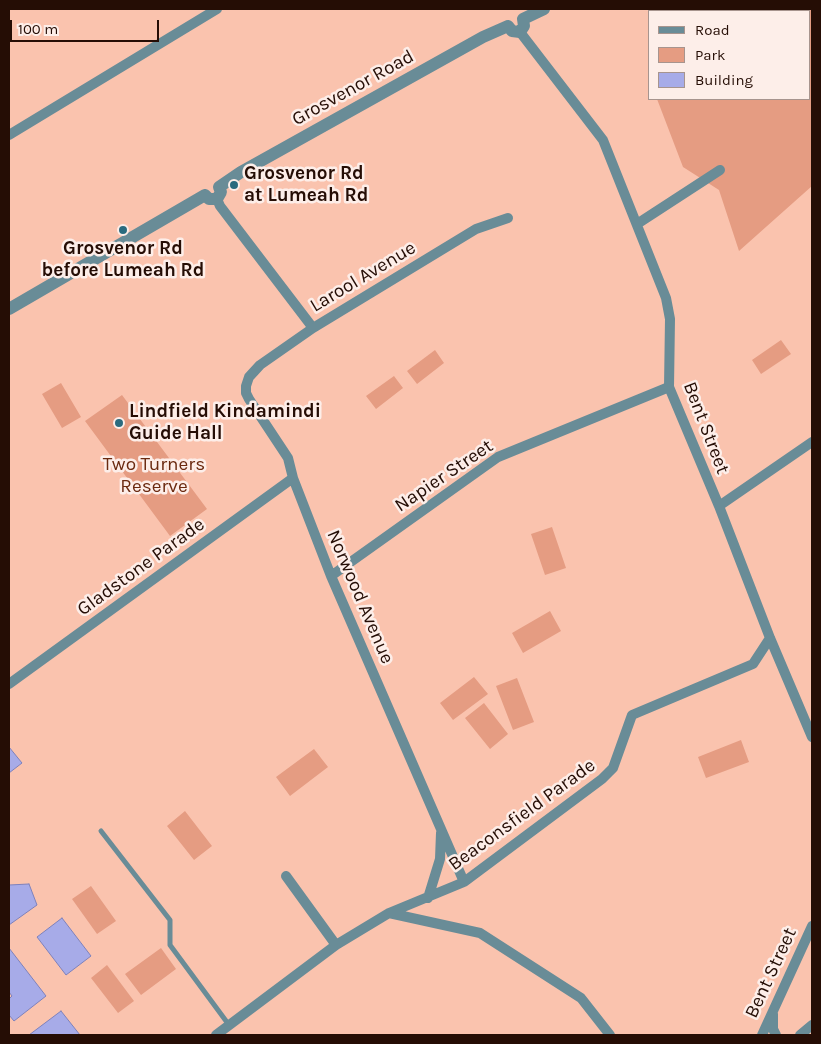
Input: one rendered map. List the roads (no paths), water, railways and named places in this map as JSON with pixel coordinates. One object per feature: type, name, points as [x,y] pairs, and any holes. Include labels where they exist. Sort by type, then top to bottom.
[{"type":"street","points":[[9,135],[217,9]]},
{"type":"street","name":"Grosvenor Road","points":[[9,309],[214,194],[250,167],[475,41],[517,25],[544,9]]},
{"type":"street","name":"Bent Street","points":[[517,25],[603,140],[638,224],[666,298],[670,328],[669,387],[812,737]]},
{"type":"street","points":[[638,224],[720,170]]},
{"type":"street","points":[[214,194],[220,206],[313,328]]},
{"type":"street","name":"Larool Avenue","points":[[247,382],[260,364],[313,328],[476,229],[508,218]]},
{"type":"street","name":"Norwood Avenue","points":[[247,382],[246,393],[249,399],[288,458],[293,478],[331,576],[464,882]]},
{"type":"street","name":"Napier Street","points":[[331,576],[498,457],[669,387]]},
{"type":"street","points":[[718,506],[812,442]]},
{"type":"street","name":"Gladstone Parade","points":[[9,684],[293,478]]},
{"type":"street","name":"Beaconsfield Parade","points":[[216,1035],[336,945],[389,913],[464,882],[602,779],[613,768],[632,715],[753,664],[770,638]]},
{"type":"street","name":"Norwood Avenue","points":[[428,898],[440,859],[441,829]]},
{"type":"street","points":[[286,876],[336,945]]},
{"type":"street","points":[[389,913],[480,933],[580,998],[610,1035]]},
{"type":"street","name":"Bent Street","points":[[762,1035],[812,926]]},
{"type":"street","points":[[772,1010],[773,1029],[776,1035]]},
{"type":"street","points":[[800,1035],[812,1026]]},
{"type":"lane","points":[[102,831],[170,920],[170,944],[229,1025]]},
{"type":"place","name":"Grosvenor Rd at Lumeah Rd","points":[[234,185]]},
{"type":"place","name":"Grosvenor Rd before Lumeah Rd","points":[[123,230]]},
{"type":"place","name":"Lindfield Kindamindi Guide Hall","points":[[119,423]]},
{"type":"park label","name":"Two Turners Reserve","points":[[154,476]]}]
